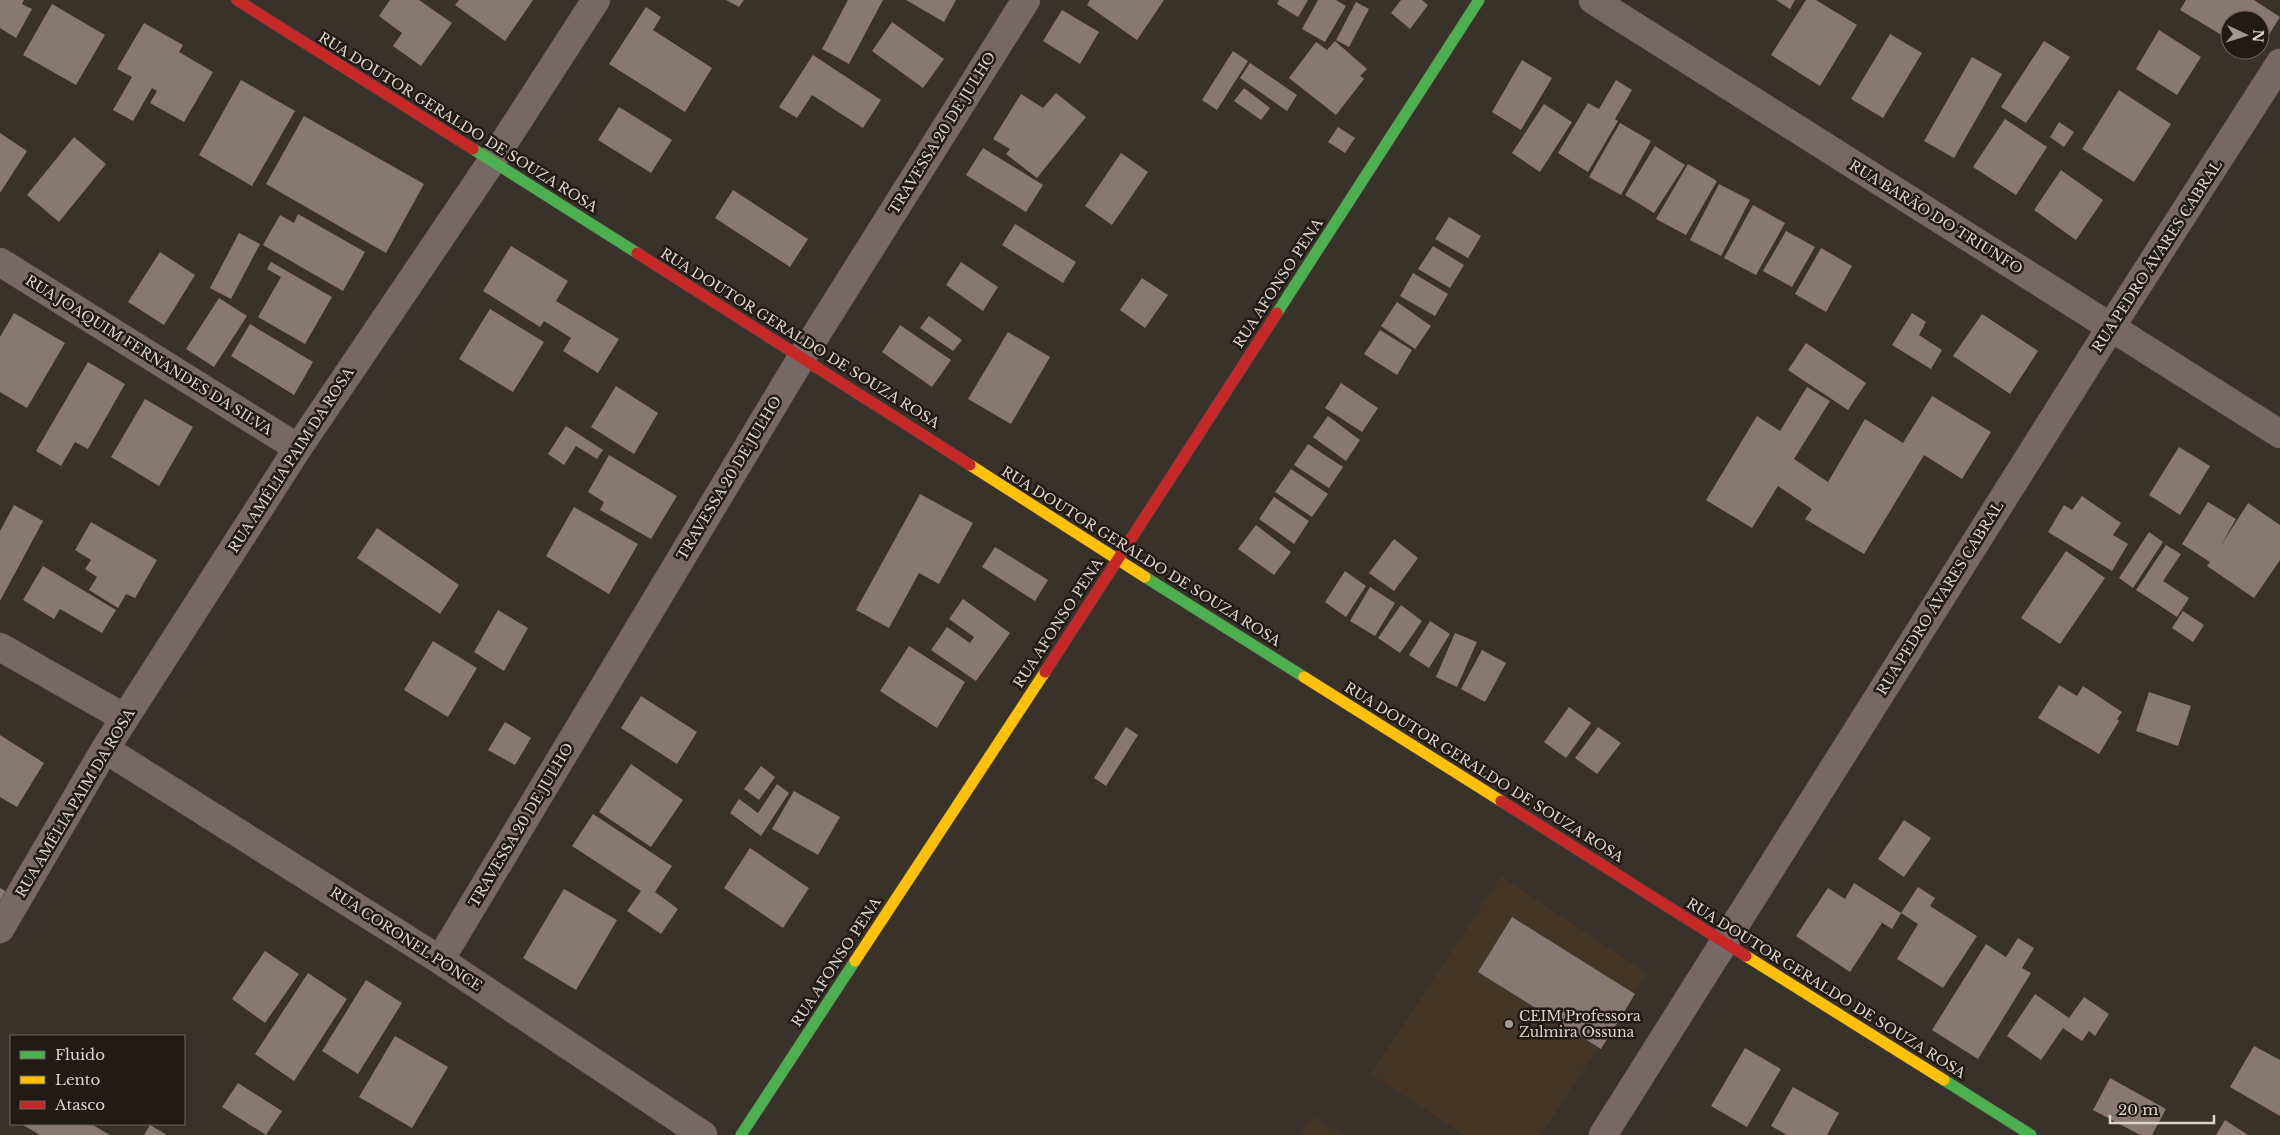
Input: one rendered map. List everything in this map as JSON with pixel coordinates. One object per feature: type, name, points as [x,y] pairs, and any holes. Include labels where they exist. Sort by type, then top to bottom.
[{"type":"street","name":"RUA DOUTOR GERALDO DE SOUZA ROSA","points":[[237,0],[802,357],[1118,560],[2031,1135]]},
{"type":"street","name":"RUA AMÉLIA PAIM DA ROSA","points":[[0,929],[105,749],[298,448],[492,161],[596,0]]},
{"type":"street","name":"TRAVESSA 20 DE JULHO","points":[[440,960],[802,357],[1026,0]]},
{"type":"street","name":"RUA AFONSO PENA","points":[[741,1135],[1118,560],[1479,0]]},
{"type":"street","name":"RUA BARÃO DO TRIUNFO","points":[[1593,0],[2280,434]]},
{"type":"street","name":"RUA PEDRO ÁVARES CABRAL","points":[[1603,1135],[1723,941],[2280,63]]},
{"type":"street","name":"RUA JOAQUIM FERNANDES DA SILVA","points":[[0,262],[298,448]]},
{"type":"street","points":[[0,647],[125,718]]},
{"type":"street","name":"RUA CORONEL PONCE","points":[[105,749],[440,960],[703,1135]]},
{"type":"shaded area","name":"CEIM Professora Zulmira Ossuna","points":[[1501,876],[1647,973],[1541,1135],[1464,1135],[1371,1074]]},
{"type":"shaded area","points":[[1312,1117],[1347,1135],[1301,1135]]},
{"type":"building","points":[[0,0],[24,0],[22,4],[32,9],[16,38],[0,28]]},
{"type":"building","points":[[390,0],[419,0],[452,23],[421,66],[393,46],[402,33],[379,16]]},
{"type":"building","points":[[459,0],[533,0],[505,41],[455,5]]},
{"type":"building","points":[[726,0],[744,0],[739,7]]},
{"type":"building","points":[[848,0],[883,0],[849,64],[822,49]]},
{"type":"building","points":[[906,0],[956,0],[944,22]]},
{"type":"building","points":[[1090,0],[1164,0],[1137,40],[1087,5]]},
{"type":"building","points":[[1279,0],[1308,0],[1298,17],[1277,4]]},
{"type":"building","points":[[1318,0],[1336,0],[1346,6],[1325,42],[1302,29]]},
{"type":"building","points":[[1401,0],[1422,0],[1428,5],[1410,29],[1391,13]]},
{"type":"building","points":[[1776,0],[1795,0],[1790,9]]},
{"type":"building","points":[[1806,0],[1816,0],[1857,25],[1820,86],[1771,55]]},
{"type":"building","points":[[2186,0],[2254,0],[2269,10],[2220,10],[2220,34],[2180,10]]},
{"type":"building","points":[[1356,2],[1369,9],[1349,47],[1336,40]]},
{"type":"building","points":[[52,4],[105,35],[76,85],[23,55]]},
{"type":"building","points":[[646,7],[661,17],[653,30],[712,68],[685,112],[609,64]]},
{"type":"building","points":[[1062,10],[1099,32],[1080,64],[1043,41]]},
{"type":"building","points":[[2270,10],[2280,17],[2270,33]]},
{"type":"building","points":[[892,22],[944,59],[923,88],[872,51]]},
{"type":"building","points":[[144,23],[183,45],[179,52],[213,72],[184,122],[150,103],[157,91],[152,88],[133,121],[113,110],[132,77],[117,69]]},
{"type":"building","points":[[2159,30],[2201,57],[2177,95],[2136,69]]},
{"type":"building","points":[[1890,34],[1922,53],[1883,118],[1851,99]]},
{"type":"building","points":[[1335,41],[1367,69],[1360,76],[1364,79],[1336,115],[1289,78],[1316,42],[1327,50]]},
{"type":"building","points":[[2044,41],[2070,57],[2026,123],[2001,107]]},
{"type":"building","points":[[1233,51],[1248,61],[1217,110],[1202,100]]},
{"type":"building","points":[[813,55],[881,100],[863,128],[812,95],[797,118],[779,107]]},
{"type":"building","points":[[1972,57],[2002,74],[1954,158],[1924,141]]},
{"type":"building","points":[[1522,60],[1552,78],[1521,130],[1492,112]]},
{"type":"building","points":[[1250,63],[1297,95],[1287,111],[1240,78]]},
{"type":"building","points":[[241,80],[295,111],[252,186],[199,155]]},
{"type":"building","points":[[1616,80],[1632,90],[1615,119],[1618,121],[1588,172],[1558,153],[1588,103],[1599,109]]},
{"type":"building","points":[[1244,88],[1270,108],[1261,120],[1234,101]]},
{"type":"building","points":[[2119,90],[2171,124],[2134,182],[2082,149]]},
{"type":"building","points":[[1056,93],[1086,117],[1037,178],[1006,154],[1010,149],[993,139],[1021,94],[1043,108]]},
{"type":"building","points":[[1544,104],[1572,122],[1540,172],[1512,153]]},
{"type":"building","points":[[619,107],[672,140],[651,173],[598,140]]},
{"type":"building","points":[[304,116],[424,184],[386,253],[266,184]]},
{"type":"building","points":[[2005,119],[2047,147],[2016,195],[1973,167]]},
{"type":"building","points":[[2059,122],[2074,132],[2064,147],[2050,137]]},
{"type":"building","points":[[1620,123],[1651,141],[1621,195],[1589,177]]},
{"type":"building","points":[[1338,127],[1355,138],[1345,153],[1328,142]]},
{"type":"building","points":[[0,133],[27,151],[0,193]]},
{"type":"building","points":[[74,137],[106,164],[59,222],[27,195]]},
{"type":"building","points":[[1655,146],[1685,165],[1654,213],[1625,195]]},
{"type":"building","points":[[983,148],[1043,185],[1026,212],[966,175]]},
{"type":"building","points":[[1121,153],[1148,172],[1112,225],[1085,206]]},
{"type":"building","points":[[1688,164],[1717,181],[1686,235],[1656,219]]},
{"type":"building","points":[[2061,170],[2103,200],[2076,240],[2034,210]]},
{"type":"building","points":[[1719,184],[1750,200],[1721,256],[1690,240]]},
{"type":"building","points":[[733,190],[808,239],[790,267],[715,218]]},
{"type":"building","points":[[1753,205],[1785,223],[1756,275],[1724,258]]},
{"type":"building","points":[[298,214],[365,252],[343,291],[263,245],[280,215],[294,223]]},
{"type":"building","points":[[1449,217],[1481,236],[1468,258],[1435,239]]},
{"type":"building","points":[[1015,224],[1076,262],[1063,283],[1002,245]]},
{"type":"building","points":[[1786,231],[1815,247],[1792,287],[1763,271]]},
{"type":"building","points":[[239,233],[260,244],[231,299],[210,288]]},
{"type":"building","points":[[511,246],[568,281],[556,301],[619,339],[598,373],[563,351],[571,338],[544,321],[540,327],[483,291]]},
{"type":"building","points":[[1433,246],[1464,265],[1450,288],[1418,269]]},
{"type":"building","points":[[1821,248],[1852,266],[1826,312],[1795,294]]},
{"type":"building","points":[[160,252],[195,275],[164,325],[128,302]]},
{"type":"building","points":[[271,262],[332,297],[305,344],[258,317],[281,277],[267,269]]},
{"type":"building","points":[[961,262],[998,287],[983,311],[946,285]]},
{"type":"building","points":[[1413,273],[1448,294],[1435,316],[1400,296]]},
{"type":"building","points":[[1142,278],[1168,295],[1145,328],[1120,310]]},
{"type":"building","points":[[219,298],[247,316],[214,367],[186,349]]},
{"type":"building","points":[[1397,302],[1431,326],[1415,349],[1381,326]]},
{"type":"building","points":[[490,309],[544,342],[513,392],[459,359]]},
{"type":"building","points":[[14,313],[65,343],[27,408],[0,392],[0,337]]},
{"type":"building","points":[[1912,313],[1926,322],[1919,335],[1942,350],[1931,369],[1892,345]]},
{"type":"building","points":[[1982,314],[2038,351],[2010,394],[1953,356]]},
{"type":"building","points":[[929,316],[962,340],[953,351],[920,328]]},
{"type":"building","points":[[250,324],[313,362],[294,395],[231,356]]},
{"type":"building","points":[[900,325],[951,360],[932,387],[882,352]]},
{"type":"building","points":[[1380,330],[1412,350],[1397,375],[1364,354]]},
{"type":"building","points":[[1008,332],[1050,357],[1011,424],[968,399]]},
{"type":"building","points":[[1806,343],[1866,383],[1848,410],[1788,370]]},
{"type":"building","points":[[88,362],[125,384],[88,449],[75,442],[61,466],[36,451]]},
{"type":"building","points":[[1341,383],[1378,408],[1362,432],[1325,408]]},
{"type":"building","points":[[616,386],[658,413],[634,454],[591,427]]},
{"type":"building","points":[[1807,387],[1830,401],[1794,459],[1828,482],[1865,419],[1903,443],[1932,396],[1991,432],[1962,479],[1924,455],[1864,554],[1805,519],[1812,509],[1778,486],[1752,528],[1706,500],[1757,416],[1780,431]]},
{"type":"building","points":[[145,399],[193,427],[159,486],[111,457]]},
{"type":"building","points":[[1328,416],[1360,440],[1346,461],[1313,437]]},
{"type":"building","points":[[566,426],[603,450],[597,459],[576,446],[564,465],[548,454]]},
{"type":"building","points":[[1308,444],[1343,467],[1329,488],[1294,465]]},
{"type":"building","points":[[2179,447],[2210,466],[2180,515],[2149,495]]},
{"type":"building","points":[[609,455],[677,496],[651,539],[600,510],[604,502],[588,492]]},
{"type":"building","points":[[1291,469],[1328,494],[1312,517],[1275,492]]},
{"type":"building","points":[[920,494],[973,523],[939,584],[919,573],[889,628],[856,610]]},
{"type":"building","points":[[2082,496],[2121,523],[2113,535],[2128,544],[2112,571],[2048,532],[2064,505],[2072,510]]},
{"type":"building","points":[[1274,497],[1309,521],[1294,544],[1259,519]]},
{"type":"building","points":[[2208,502],[2236,519],[2220,547],[2248,503],[2280,525],[2280,560],[2254,598],[2207,566],[2210,562],[2182,544]]},
{"type":"building","points":[[14,505],[43,521],[0,601],[0,531]]},
{"type":"building","points":[[574,507],[638,544],[609,594],[546,556]]},
{"type":"building","points":[[91,522],[157,560],[135,598],[126,594],[118,608],[89,590],[97,577],[85,569],[91,560],[75,550]]},
{"type":"building","points":[[1256,525],[1291,552],[1274,575],[1238,549]]},
{"type":"building","points":[[377,528],[459,585],[440,614],[357,558]]},
{"type":"building","points":[[2149,532],[2163,542],[2133,588],[2119,578]]},
{"type":"building","points":[[1394,539],[1418,558],[1394,591],[1369,573]]},
{"type":"building","points":[[2166,545],[2181,554],[2163,581],[2189,598],[2177,617],[2136,590]]},
{"type":"building","points":[[995,547],[1048,580],[1035,601],[982,567]]},
{"type":"building","points":[[2066,551],[2105,578],[2060,644],[2021,618]]},
{"type":"building","points":[[43,566],[116,610],[102,633],[60,609],[54,619],[23,600]]},
{"type":"building","points":[[1345,571],[1366,586],[1346,617],[1325,602]]},
{"type":"building","points":[[1370,587],[1395,603],[1375,636],[1350,621]]},
{"type":"building","points":[[963,599],[1010,633],[976,681],[931,650],[947,627],[970,643],[974,637],[949,619]]},
{"type":"building","points":[[1401,605],[1422,621],[1400,653],[1378,638]]},
{"type":"building","points":[[498,610],[528,628],[504,671],[474,652]]},
{"type":"building","points":[[2183,611],[2204,625],[2193,642],[2172,628]]},
{"type":"building","points":[[1430,621],[1450,634],[1429,668],[1409,655]]},
{"type":"building","points":[[1455,633],[1477,642],[1457,687],[1436,677]]},
{"type":"building","points":[[433,641],[477,668],[448,717],[404,690]]},
{"type":"building","points":[[909,646],[965,682],[937,728],[880,691]]},
{"type":"building","points":[[1482,650],[1506,663],[1485,702],[1461,689]]},
{"type":"building","points":[[2059,685],[2077,696],[2083,686],[2122,712],[2117,719],[2119,721],[2099,754],[2038,718]]},
{"type":"building","points":[[2149,692],[2191,706],[2178,746],[2136,731]]},
{"type":"building","points":[[641,696],[697,732],[677,764],[621,728]]},
{"type":"building","points":[[1569,707],[1591,723],[1566,758],[1544,742]]},
{"type":"building","points":[[505,722],[531,738],[515,765],[488,750]]},
{"type":"building","points":[[1126,727],[1138,735],[1106,786],[1094,778]]},
{"type":"building","points":[[1598,727],[1621,743],[1597,774],[1575,758]]},
{"type":"building","points":[[0,735],[44,763],[17,807],[0,797]]},
{"type":"building","points":[[631,764],[683,800],[651,847],[599,812]]},
{"type":"building","points":[[761,766],[775,777],[759,800],[744,789]]},
{"type":"building","points":[[777,784],[789,793],[761,836],[730,813],[739,799],[758,813]]},
{"type":"building","points":[[794,791],[840,817],[818,855],[772,829]]},
{"type":"building","points":[[593,814],[672,866],[655,892],[678,909],[661,934],[627,911],[641,891],[572,846]]},
{"type":"building","points":[[1904,820],[1931,838],[1904,877],[1878,859]]},
{"type":"building","points":[[750,848],[809,888],[783,928],[724,888]]},
{"type":"building","points":[[1854,883],[1901,913],[1892,929],[1878,920],[1882,923],[1850,972],[1796,936],[1828,888],[1845,899]]},
{"type":"building","points":[[1918,887],[1935,898],[1930,906],[1977,936],[1943,988],[1897,959],[1918,924],[1901,913]]},
{"type":"building","points":[[0,888],[7,892],[0,904]]},
{"type":"building","points":[[564,889],[617,920],[576,990],[523,958]]},
{"type":"building","points":[[1512,917],[1635,994],[1601,1049],[1478,972]]},
{"type":"building","points":[[2018,938],[2034,948],[2022,968],[2031,973],[1978,1059],[1932,1030],[1986,944],[2006,957]]},
{"type":"building","points":[[265,951],[299,974],[265,1023],[232,999]]},
{"type":"building","points":[[308,973],[347,999],[294,1081],[255,1054]]},
{"type":"building","points":[[366,980],[402,1003],[358,1074],[322,1051]]},
{"type":"building","points":[[2035,994],[2069,1018],[2084,997],[2109,1014],[2095,1036],[2089,1031],[2082,1041],[2063,1028],[2041,1060],[2007,1036]]},
{"type":"building","points":[[395,1036],[448,1067],[412,1128],[359,1097]]},
{"type":"building","points":[[2254,1046],[2280,1060],[2280,1116],[2230,1087]]},
{"type":"building","points":[[1745,1048],[1781,1069],[1747,1127],[1711,1106]]},
{"type":"building","points":[[2110,1078],[2166,1109],[2152,1135],[2140,1135],[2093,1110]]},
{"type":"building","points":[[238,1083],[282,1111],[266,1135],[222,1107]]},
{"type":"building","points":[[1793,1087],[1839,1113],[1827,1135],[1787,1135],[1771,1126]]},
{"type":"building","points":[[2225,1120],[2248,1135],[2216,1135]]},
{"type":"building","points":[[23,1125],[93,1125],[110,1135],[40,1135]]},
{"type":"building","points":[[150,1125],[167,1135],[144,1135]]},
{"type":"traffic: fast","points":[[1277,313],[1479,0]]},
{"type":"traffic: fast","points":[[473,149],[637,253]]},
{"type":"traffic: fast","points":[[1145,577],[1304,677]]},
{"type":"traffic: fast","points":[[741,1135],[855,961]]},
{"type":"traffic: fast","points":[[1944,1080],[2031,1135]]},
{"type":"traffic: slow","points":[[970,465],[1145,577]]},
{"type":"traffic: slow","points":[[855,961],[1045,672]]},
{"type":"traffic: slow","points":[[1304,677],[1501,801]]},
{"type":"traffic: slow","points":[[1746,956],[1944,1080]]},
{"type":"traffic: jam","points":[[237,0],[473,149]]},
{"type":"traffic: jam","points":[[637,253],[970,465]]},
{"type":"traffic: jam","points":[[1045,672],[1277,313]]},
{"type":"traffic: jam","points":[[1501,801],[1746,956]]},
{"type":"place","name":"CEIM Professora Zulmira Ossuna","points":[[1509,1024]]}]
